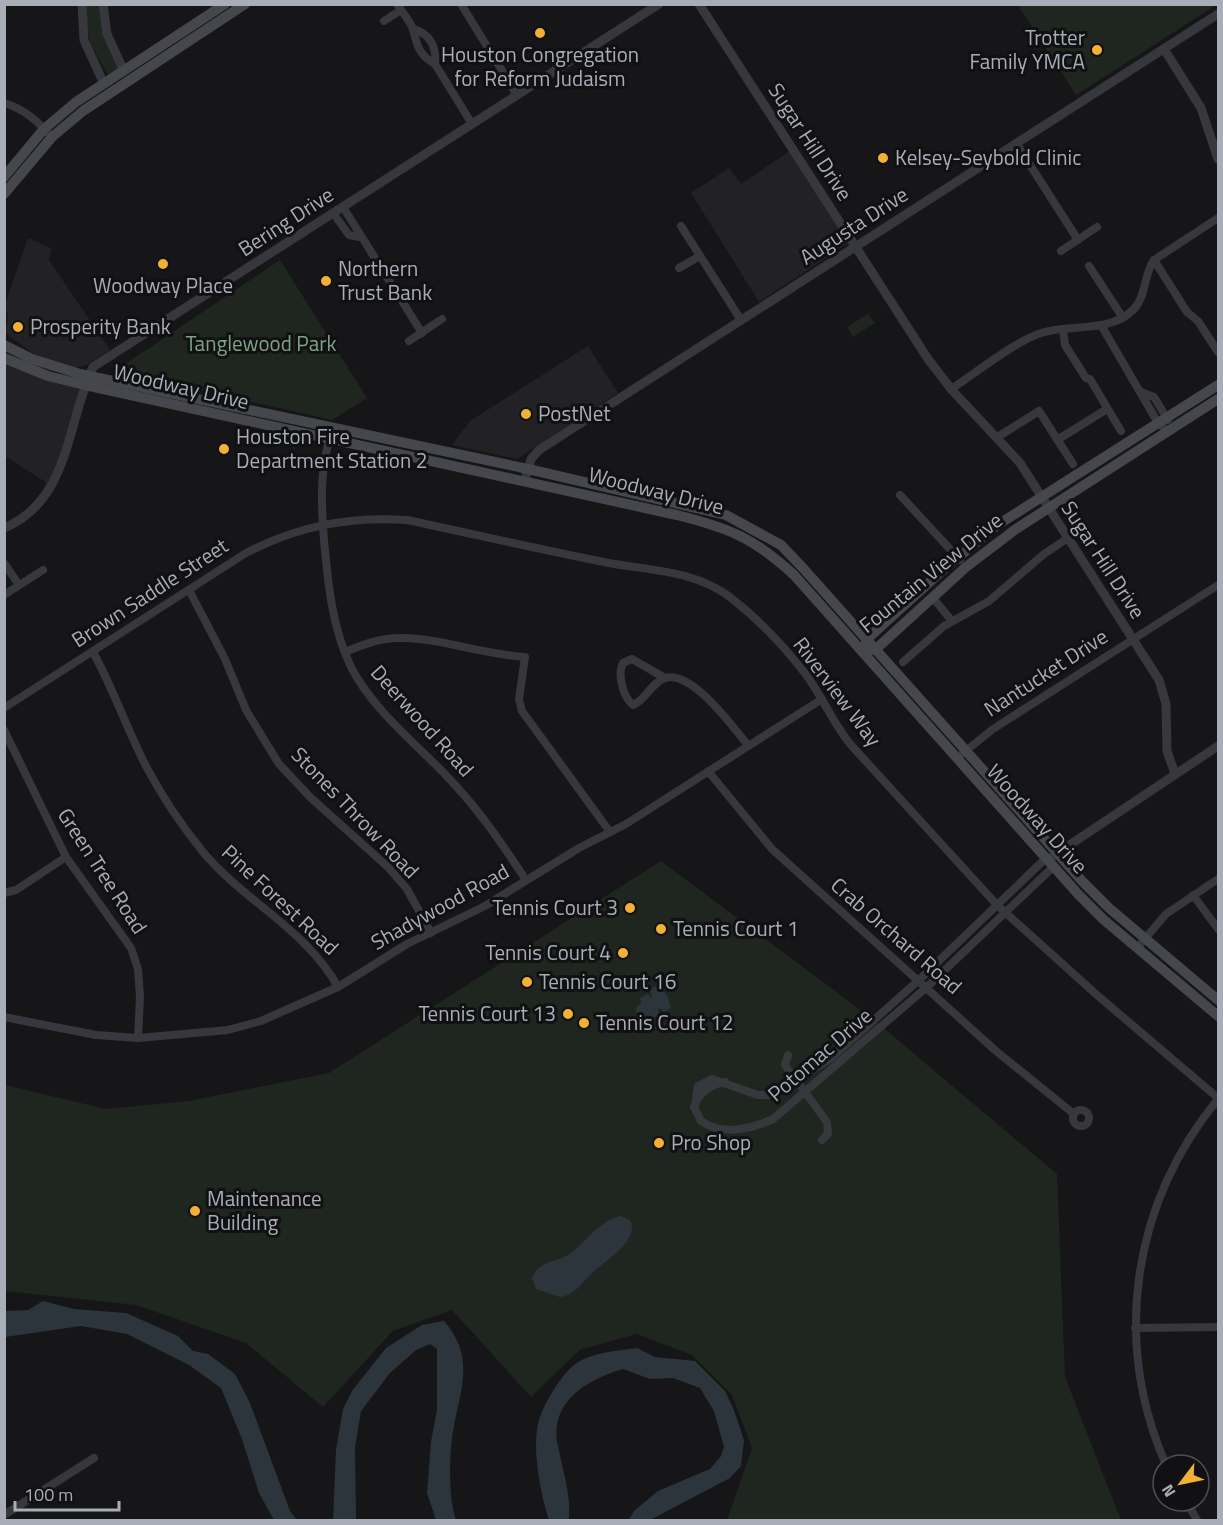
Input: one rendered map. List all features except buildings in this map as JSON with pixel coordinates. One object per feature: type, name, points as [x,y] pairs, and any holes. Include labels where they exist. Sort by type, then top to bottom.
[{"type":"main road","points":[[4,177],[48,133],[106,87],[225,4]]},
{"type":"main road","points":[[126,74],[245,4]]},
{"type":"main road","points":[[4,195],[48,133]]},
{"type":"main road","name":"Woodway Drive","points":[[4,345],[32,359],[87,380],[228,418],[329,440],[434,456],[526,475],[629,492],[726,515],[781,545],[876,649],[1049,863],[1104,920],[1218,1016]]},
{"type":"main road","name":"Woodway Drive","points":[[4,358],[48,376],[87,380],[231,405],[334,428],[434,456]]},
{"type":"main road","name":"Fountain View Drive","points":[[862,651],[867,639],[957,557],[999,524],[1218,385]]},
{"type":"main road","name":"Fountain View Drive","points":[[862,651],[876,649],[966,567],[1016,529],[1218,399]]},
{"type":"main road","points":[[228,418],[231,405]]},
{"type":"main road","points":[[257,424],[260,412]]},
{"type":"main road","name":"Woodway Drive","points":[[526,475],[626,503],[722,526],[754,542],[794,575],[862,651],[1109,908],[1218,1000]]},
{"type":"main road","points":[[626,503],[629,492]]},
{"type":"main road","points":[[794,575],[803,568]]},
{"type":"street","points":[[82,4],[84,40],[106,87]]},
{"type":"street","points":[[103,4],[107,34],[126,74]]},
{"type":"street","points":[[461,4],[518,95]]},
{"type":"street","name":"Bering Drive","points":[[87,380],[93,367],[659,4]]},
{"type":"street","name":"Sugar Hill Drive","points":[[699,4],[925,354],[951,389],[1020,463],[1133,639],[1164,692],[1167,751],[1175,774]]},
{"type":"street","points":[[384,21],[399,7],[413,29],[417,48],[422,55],[435,64],[472,124]]},
{"type":"street","name":"Augusta Drive","points":[[526,475],[531,459],[539,450],[1218,14]]},
{"type":"street","points":[[413,29],[424,34],[433,45],[435,64]]},
{"type":"street","points":[[1164,49],[1201,108],[1218,159]]},
{"type":"street","points":[[4,103],[24,111],[48,133]]},
{"type":"street","points":[[1016,143],[1078,240]]},
{"type":"street","points":[[343,207],[422,333]]},
{"type":"street","points":[[333,213],[349,235],[360,237]]},
{"type":"street","points":[[951,389],[1041,333],[1101,326],[1123,318],[1136,308],[1149,267],[1154,260],[1218,218]]},
{"type":"street","points":[[681,226],[741,320]]},
{"type":"street","points":[[1061,251],[1097,227]]},
{"type":"street","points":[[679,268],[700,256]]},
{"type":"street","points":[[1154,260],[1187,312],[1215,339],[1218,352]]},
{"type":"street","points":[[1089,266],[1123,318]]},
{"type":"street","points":[[409,341],[442,319]]},
{"type":"street","points":[[1101,326],[1158,423],[1168,431]]},
{"type":"street","points":[[1063,330],[1065,345],[1086,378],[1090,379],[1121,431]]},
{"type":"street","points":[[4,528],[23,518],[39,503],[58,471],[73,432],[87,380]]},
{"type":"street","points":[[1141,392],[1154,397],[1168,417],[1168,431]]},
{"type":"street","points":[[1057,440],[1107,409]]},
{"type":"street","points":[[996,438],[1039,411],[1073,464]]},
{"type":"street","name":"Deerwood Road","points":[[334,428],[329,440],[322,482],[322,523],[328,585],[345,652],[372,698],[465,796],[526,880]]},
{"type":"street","points":[[900,495],[966,567]]},
{"type":"street","name":"Riverview Way","points":[[322,523],[379,518],[407,520],[621,566],[657,569],[690,577],[729,596],[752,616],[800,667],[822,699],[835,725],[851,745],[998,906],[1218,1098]]},
{"type":"street","name":"Brown Saddle Street","points":[[4,708],[271,540],[322,523]]},
{"type":"street","points":[[903,662],[952,621],[989,602],[1044,554],[1068,538]]},
{"type":"street","points":[[4,563],[19,585]]},
{"type":"street","points":[[4,595],[43,570]]},
{"type":"street","name":"Nantucket Drive","points":[[961,754],[993,729],[1218,585]]},
{"type":"street","name":"Stones Throw Road","points":[[189,590],[225,659],[246,710],[279,764],[407,889],[431,933]]},
{"type":"street","points":[[933,598],[952,621]]},
{"type":"street","points":[[345,652],[379,640],[413,638],[499,656],[525,657],[519,699],[522,711],[610,832]]},
{"type":"street","name":"Pine Forest Road","points":[[93,652],[112,687],[146,767],[174,815],[229,879],[310,948],[328,969],[338,987]]},
{"type":"street","points":[[665,678],[649,688],[638,703],[633,705],[629,701],[620,671],[623,663],[632,659],[665,678],[674,678],[690,684],[724,716],[747,744]]},
{"type":"street","name":"Shadywood Road","points":[[4,1017],[96,1035],[138,1038],[228,1030],[261,1021],[338,987],[407,944],[485,906],[610,832],[822,699]]},
{"type":"street","name":"Green Tree Road","points":[[4,730],[66,857],[130,948],[138,969],[138,1038]]},
{"type":"street","name":"Potomac Drive","points":[[1049,863],[1006,913],[927,987],[806,1095],[773,1119],[742,1129],[721,1128],[705,1124],[695,1112],[696,1099],[718,1083],[725,1082],[758,1095],[772,1095],[830,1059],[998,906],[1059,854],[1091,828],[1218,746]]},
{"type":"street","name":"Crab Orchard Road","points":[[708,771],[772,849],[844,916],[1013,1065],[1074,1114]]},
{"type":"street","points":[[4,893],[16,890],[66,857]]},
{"type":"street","points":[[1137,948],[1166,914],[1218,879]]},
{"type":"street","points":[[1192,895],[1218,929]]},
{"type":"street","points":[[788,1054],[786,1065],[823,1126],[819,1136],[822,1140],[828,1134],[827,1122],[806,1095]]},
{"type":"street","points":[[1161,1453],[1151,1431],[1141,1384],[1135,1328],[1140,1263],[1157,1205],[1185,1146],[1218,1098]]},
{"type":"street","points":[[1135,1328],[1218,1327]]},
{"type":"street","points":[[4,1515],[94,1458]]},
{"type":"shaded area","points":[[790,151],[850,242],[759,302],[691,193],[729,168],[741,184]]},
{"type":"shaded area","points":[[28,238],[51,248],[49,260],[110,350],[87,365],[75,368],[37,356],[5,333],[8,317],[5,304]]},
{"type":"shaded area","points":[[588,346],[618,393],[517,459],[452,445],[470,421]]},
{"type":"shaded area","points":[[4,362],[80,386],[65,443],[56,468],[47,483],[5,456]]},
{"type":"shaded area","points":[[657,985],[667,995],[671,1008],[664,1012],[658,1007],[659,1014],[653,1019],[649,1015],[641,1018],[635,1009],[641,1003],[640,998],[647,994],[652,998],[650,990]]},
{"type":"shaded area","points":[[621,1216],[631,1221],[630,1236],[620,1250],[593,1272],[575,1291],[560,1297],[536,1289],[532,1278],[540,1267],[571,1253],[600,1226]]},
{"type":"shaded area","points":[[43,1301],[74,1309],[126,1313],[178,1336],[193,1351],[208,1354],[235,1374],[250,1403],[290,1511],[297,1520],[274,1520],[259,1493],[242,1439],[221,1388],[189,1365],[127,1334],[81,1326],[5,1337],[5,1311],[28,1310]]},
{"type":"shaded area","points":[[444,1321],[454,1335],[463,1364],[463,1378],[450,1458],[451,1491],[456,1520],[436,1520],[427,1493],[431,1442],[437,1410],[437,1349],[430,1344],[416,1350],[390,1373],[361,1411],[355,1447],[356,1520],[333,1520],[336,1450],[343,1409],[352,1391],[386,1348],[422,1325]]},
{"type":"shaded area","points":[[637,1348],[655,1357],[695,1361],[725,1391],[744,1440],[741,1466],[730,1478],[650,1520],[629,1520],[634,1511],[658,1491],[710,1469],[721,1456],[724,1447],[714,1411],[700,1388],[673,1378],[650,1379],[623,1369],[584,1386],[565,1405],[559,1417],[558,1446],[568,1492],[569,1520],[549,1520],[540,1486],[536,1447],[538,1424],[547,1401],[563,1376],[574,1365],[588,1357]]},
{"type":"green space","points":[[85,5],[101,5],[120,70],[109,77],[90,43]]},
{"type":"green space","name":"Trotter Family YMCA","points":[[1018,5],[1216,5],[1076,95]]},
{"type":"green space","name":"Tanglewood Park","points":[[280,260],[367,398],[332,420],[115,371]]},
{"type":"green space","points":[[868,314],[875,323],[853,337],[847,327]]},
{"type":"green space","points":[[661,861],[874,1020],[1057,1174],[1065,1377],[1121,1520],[727,1520],[752,1448],[732,1395],[692,1355],[637,1334],[579,1350],[531,1397],[452,1310],[393,1331],[323,1407],[246,1343],[136,1305],[5,1291],[5,1085],[106,1109],[189,1101],[329,1073]]},
{"type":"place","name":"Houston Congregation for Reform Judaism","points":[[540,33]]},
{"type":"place","name":"Trotter Family YMCA","points":[[1097,50]]},
{"type":"place","name":"Kelsey-Seybold Clinic","points":[[883,158]]},
{"type":"place","name":"Woodway Place","points":[[163,264]]},
{"type":"place","name":"Northern Trust Bank","points":[[326,281]]},
{"type":"place","name":"Prosperity Bank","points":[[18,327]]},
{"type":"place","name":"PostNet","points":[[526,414]]},
{"type":"place","name":"Houston Fire Department Station 2","points":[[224,449]]},
{"type":"place","name":"Tennis Court 3","points":[[630,908]]},
{"type":"place","name":"Tennis Court 1","points":[[661,929]]},
{"type":"place","name":"Tennis Court 4","points":[[623,953]]},
{"type":"place","name":"Tennis Court 16","points":[[527,982]]},
{"type":"place","name":"Tennis Court 13","points":[[568,1014]]},
{"type":"place","name":"Tennis Court 12","points":[[584,1023]]},
{"type":"place","name":"Pro Shop","points":[[659,1143]]},
{"type":"place","name":"Maintenance Building","points":[[195,1211]]}]
